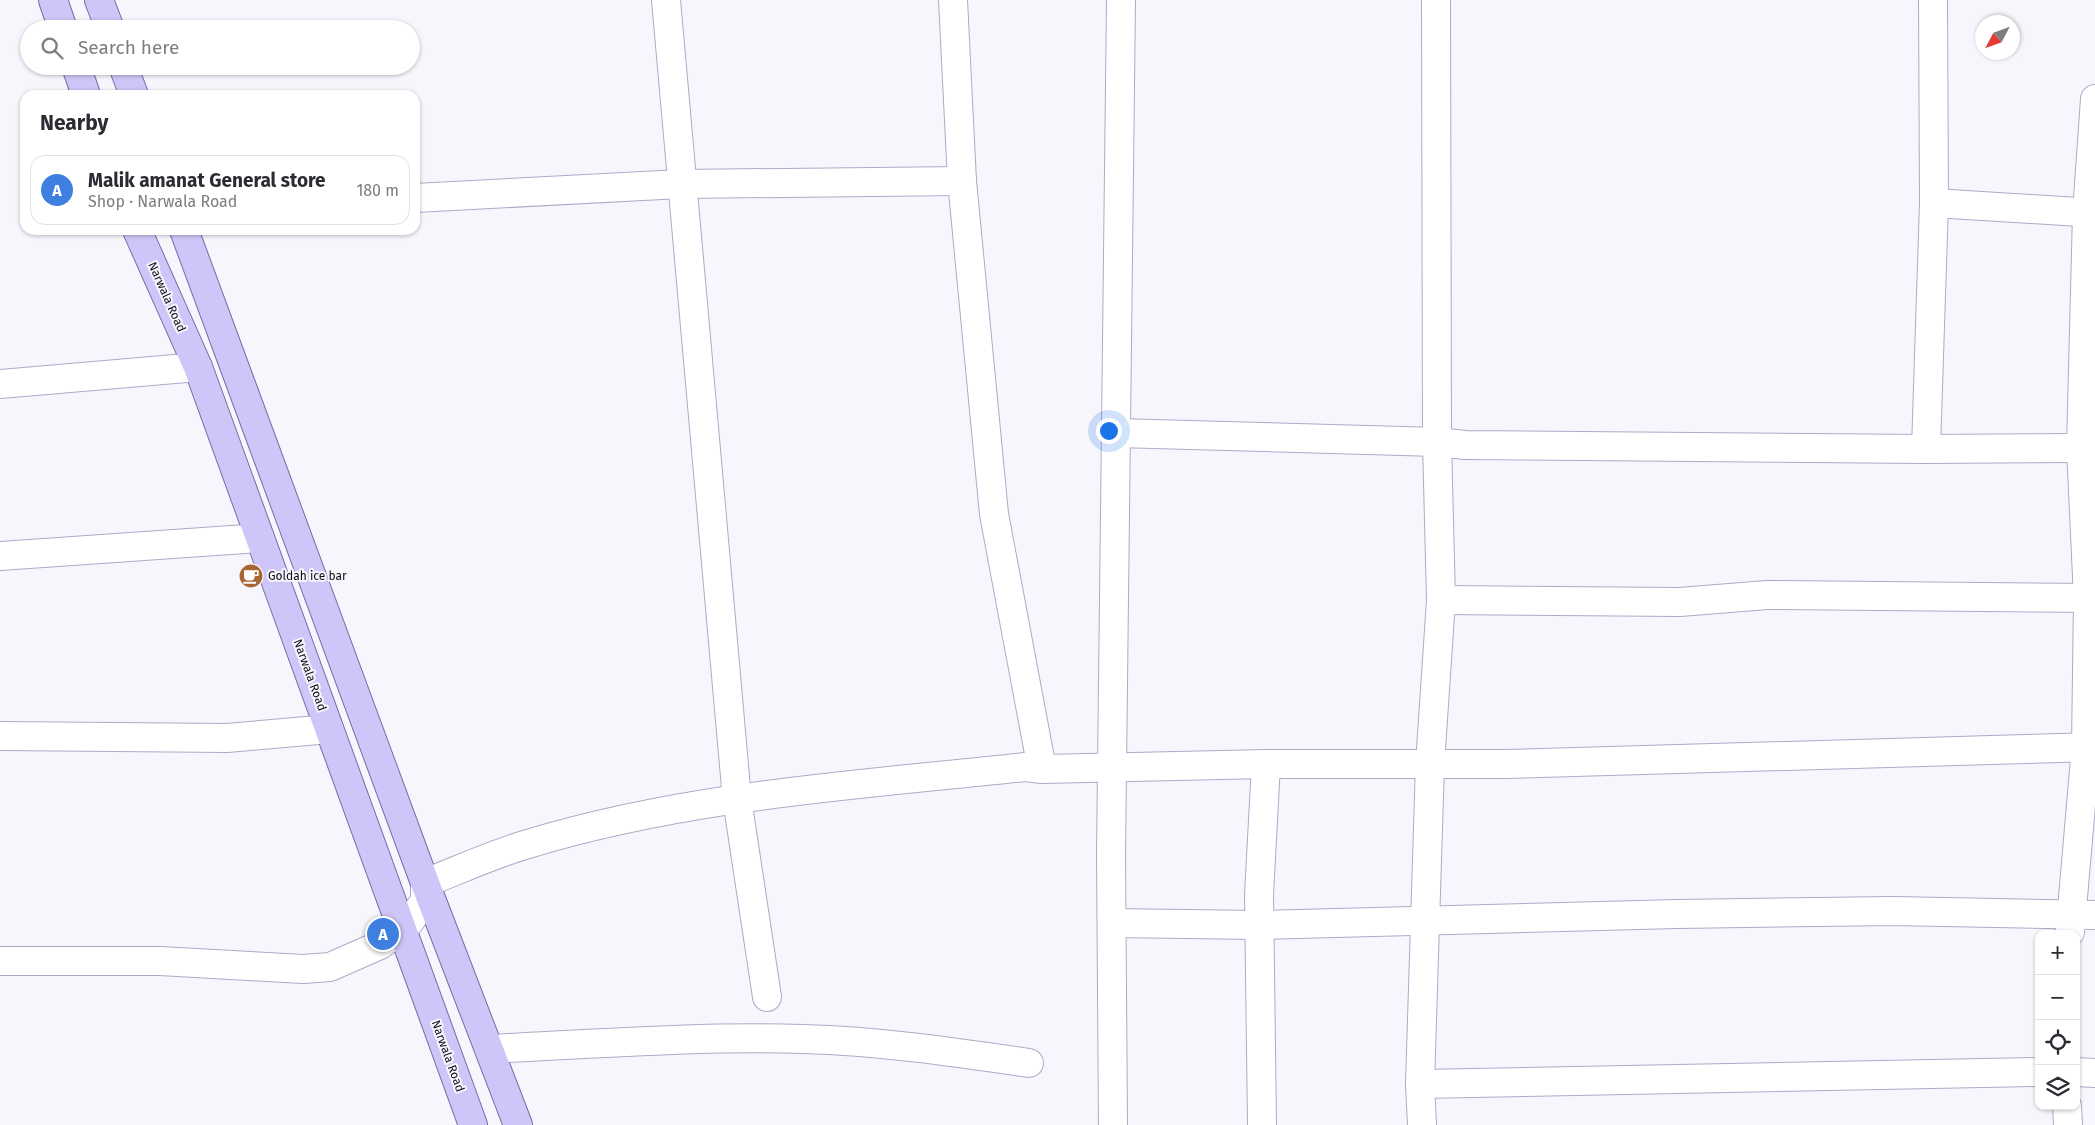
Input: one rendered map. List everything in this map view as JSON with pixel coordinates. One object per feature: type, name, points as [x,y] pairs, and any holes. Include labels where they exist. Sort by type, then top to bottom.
[{"type":"main road","points":[[53,0],[60,20]]},
{"type":"main road","points":[[99,0],[107,20]]},
{"type":"main road","points":[[79,75],[84,90]]},
{"type":"main road","points":[[126,75],[132,90]]},
{"type":"main road","name":"Narwala Road","points":[[139,235],[198,367],[473,1125]]},
{"type":"main road","points":[[186,235],[425,883],[518,1125]]},
{"type":"street","points":[[666,0],[737,799],[767,997]]},
{"type":"street","points":[[953,0],[962,181],[994,514],[1042,769]]},
{"type":"street","points":[[1113,1125],[1113,768],[1121,0]]},
{"type":"street","points":[[1422,1125],[1420,1084],[1424,922],[1430,764],[1441,600],[1437,442],[1436,0]]},
{"type":"street","points":[[1926,449],[1934,203],[1933,0]]},
{"type":"street","points":[[1112,923],[1260,925],[1874,911],[2079,921],[2090,747],[2091,598],[2082,448],[2095,99]]},
{"type":"street","points":[[420,198],[681,184],[962,181]]},
{"type":"street","points":[[1934,203],[2091,213]]},
{"type":"street","points":[[0,384],[198,367]]},
{"type":"street","points":[[1117,433],[1437,442],[1465,445],[1926,449],[2082,448]]},
{"type":"street","points":[[0,556],[260,538]]},
{"type":"street","points":[[1441,600],[1680,602],[1767,595],[2091,598]]},
{"type":"street","points":[[0,736],[227,738],[329,728]]},
{"type":"street","points":[[0,961],[160,961],[303,969],[330,967],[350,960],[380,945],[402,929],[425,901],[425,883],[527,844],[614,822],[737,799],[1025,766],[1042,769],[1266,764],[1514,764],[2090,747]]},
{"type":"street","points":[[1262,1125],[1260,925],[1266,764]]},
{"type":"street","points":[[489,1049],[735,1038],[804,1039],[912,1046],[1029,1063]]},
{"type":"street","points":[[1420,1084],[2035,1072]]},
{"type":"street","points":[[2080,1072],[2095,1073]]},
{"type":"street","points":[[2067,1110],[2068,1125]]},
{"type":"place","name":"Goldah ice bar","points":[[251,576]]},
{"type":"place","name":"Malik amanat General store","points":[[383,934]]}]
